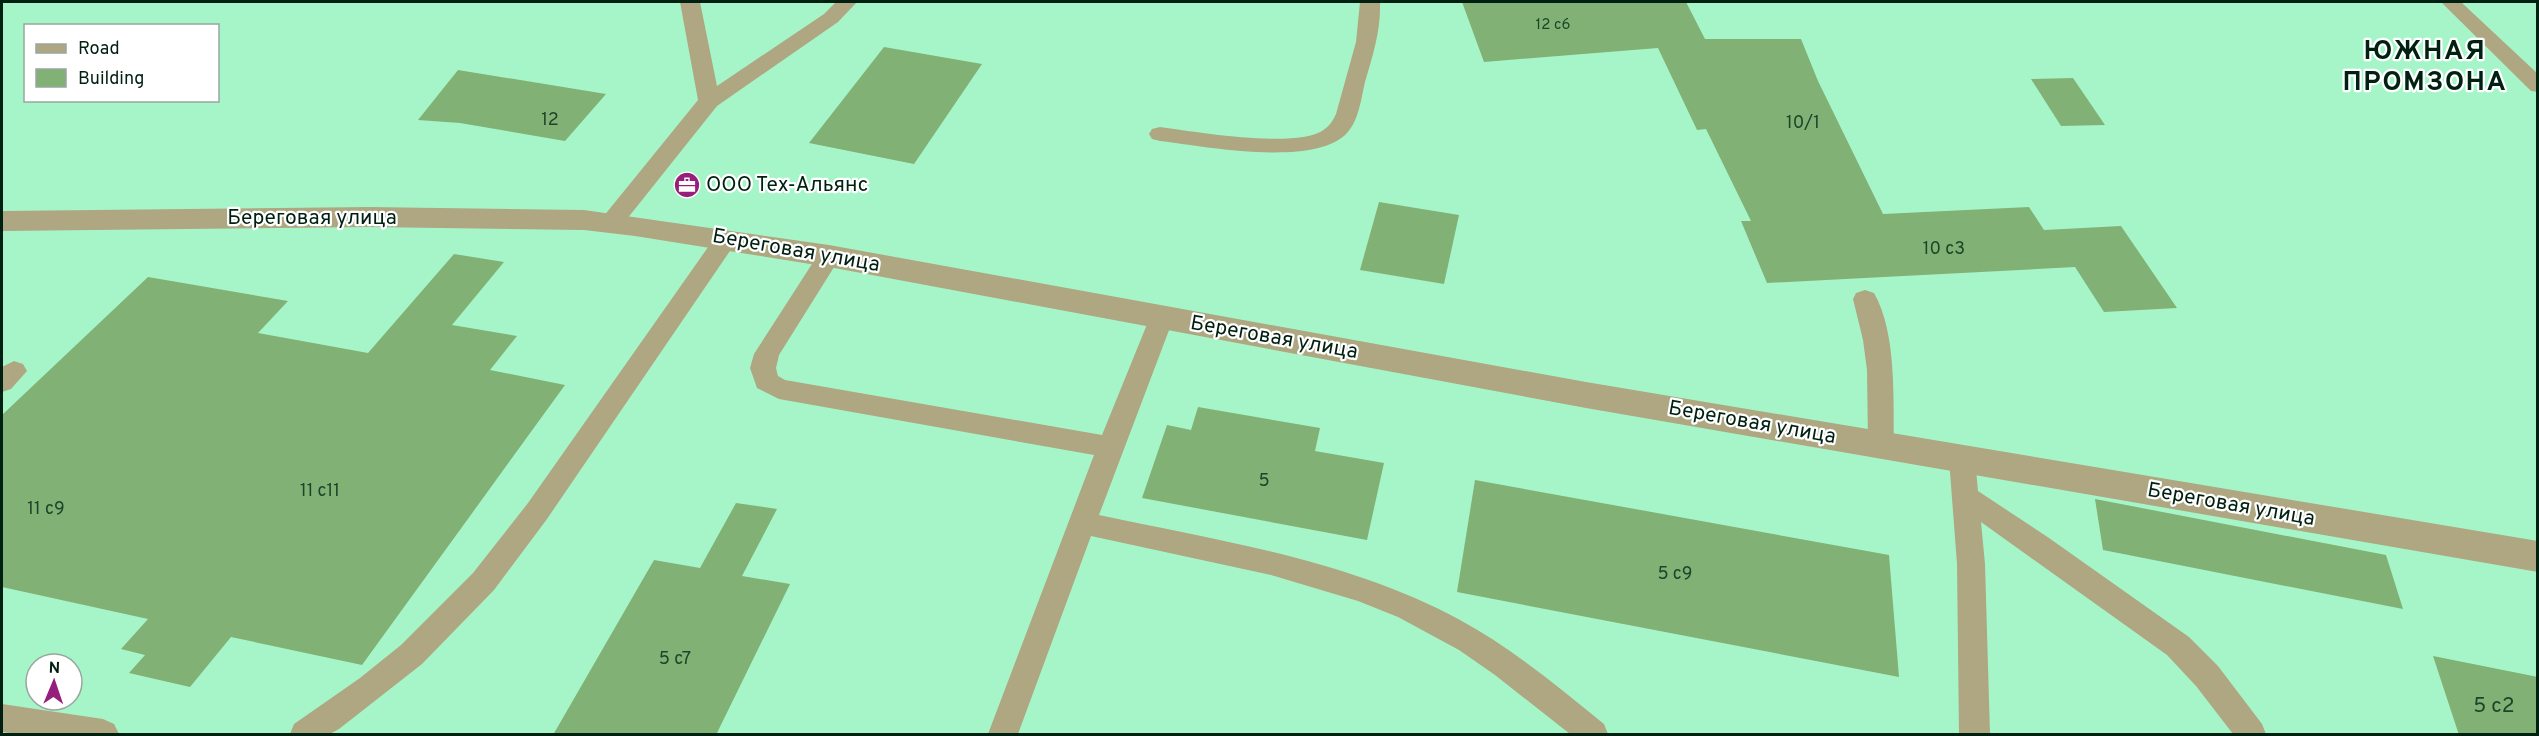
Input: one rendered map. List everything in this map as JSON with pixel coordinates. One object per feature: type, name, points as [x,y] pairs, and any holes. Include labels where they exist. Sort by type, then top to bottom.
[{"type":"street","name":"Береговая улица","points":[[2,221],[370,217],[521,218],[612,223],[829,256],[1586,395],[2538,557]]},
{"type":"lane","points":[[690,2],[709,101]]},
{"type":"lane","points":[[612,223],[709,101],[831,18],[847,2]]},
{"type":"lane","points":[[1161,134],[1275,146],[1305,145],[1324,140],[1340,129],[1364,55],[1371,2]]},
{"type":"lane","points":[[2450,2],[2538,87]]},
{"type":"lane","points":[[305,735],[364,695],[401,664],[470,598],[555,486],[726,239]]},
{"type":"lane","points":[[829,256],[767,354],[763,368],[766,381],[779,388],[1110,447]]},
{"type":"lane","points":[[1865,299],[1876,340],[1880,370],[1881,445]]},
{"type":"lane","points":[[1003,735],[1110,447],[1162,317]]},
{"type":"lane","points":[[1962,459],[1971,564],[1974,735]]},
{"type":"lane","points":[[1966,497],[2049,552],[2178,646],[2207,676],[2251,735]]},
{"type":"lane","points":[[1083,523],[1268,563],[1352,587],[1413,610],[1492,654],[1593,735]]},
{"type":"lane","points":[[2,718],[75,728],[103,735]]},
{"type":"building","points":[[1462,2],[1686,2],[1705,39],[1801,39],[1818,81],[1883,214],[2029,207],[2044,230],[2121,226],[2177,308],[2104,312],[2075,267],[1767,283],[1741,221],[1751,221],[1706,129],[1697,130],[1658,48],[1484,62]]},
{"type":"building","points":[[884,47],[982,64],[914,164],[809,143]]},
{"type":"building","points":[[458,70],[606,94],[565,141],[460,123],[418,120]]},
{"type":"building","points":[[2073,78],[2105,125],[2061,126],[2031,79]]},
{"type":"building","points":[[1379,202],[1459,215],[1444,284],[1360,270]]},
{"type":"building","points":[[454,254],[504,262],[452,325],[517,336],[490,370],[565,385],[362,665],[231,637],[190,687],[129,673],[145,655],[121,649],[148,619],[2,587],[2,415],[148,277],[288,301],[258,333],[368,353]]},
{"type":"building","points":[[1198,407],[1320,428],[1315,451],[1384,463],[1367,540],[1142,498],[1167,425],[1191,430]]},
{"type":"building","points":[[1475,480],[1889,555],[1899,677],[1457,592]]},
{"type":"building","points":[[2095,499],[2386,555],[2403,609],[2103,550]]},
{"type":"building","points":[[736,503],[777,509],[742,576],[790,584],[716,735],[553,735],[654,560],[700,568]]},
{"type":"building","points":[[2433,656],[2538,677],[2538,735],[2459,735]]},
{"type":"place","name":"ООО Тех-Альянс","points":[[687,185]]},
{"type":"district","name":"ЮЖНАЯ ПРОМЗОНА","points":[[2425,68]]}]
